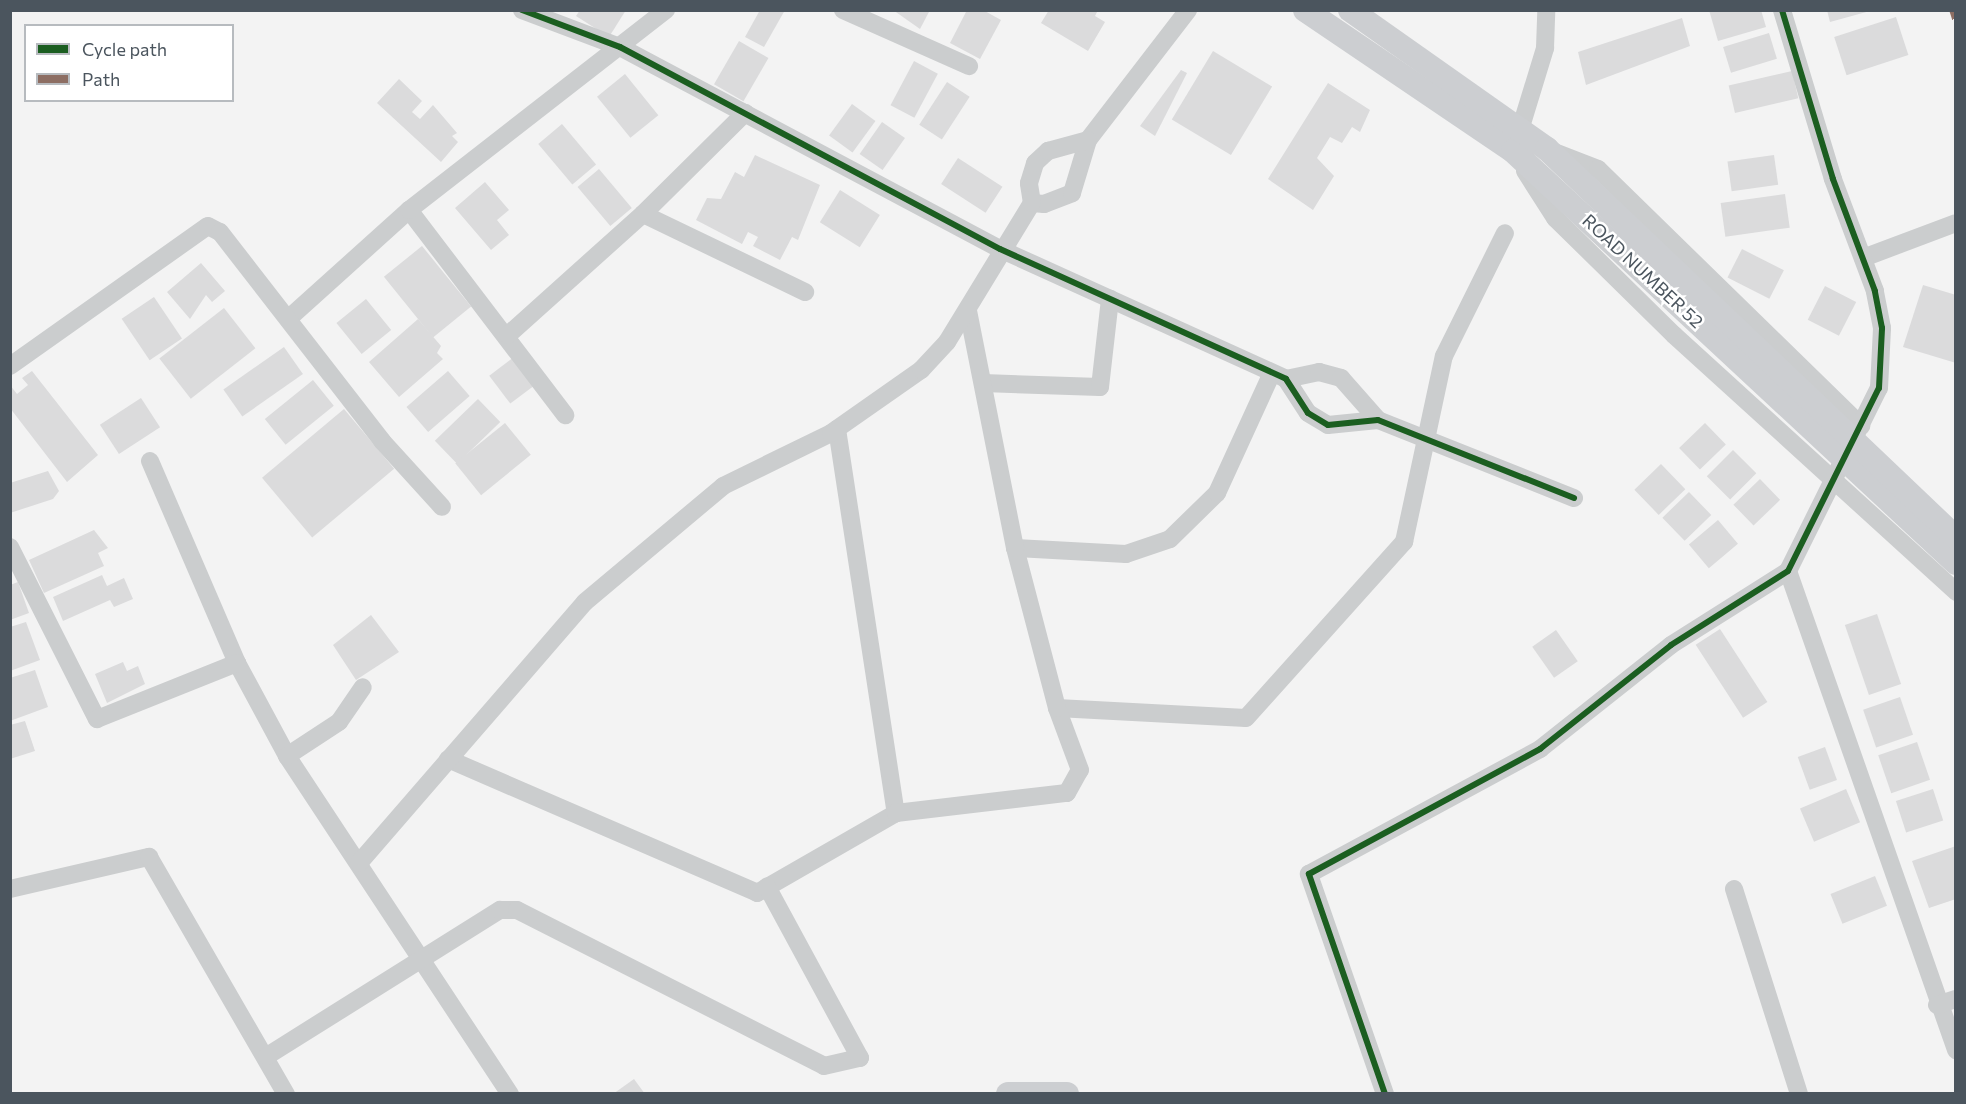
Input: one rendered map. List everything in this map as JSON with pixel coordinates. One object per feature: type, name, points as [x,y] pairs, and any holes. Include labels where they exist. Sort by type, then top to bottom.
[{"type":"main road","name":"ROAD NUMBER 52","points":[[1305,10],[1516,141],[1547,149],[1573,190],[1956,563]]},
{"type":"main road","name":"ROAD NUMBER 52","points":[[1350,10],[1516,141],[1573,190],[1956,538]]},
{"type":"main road","points":[[1008,1094],[1067,1094]]},
{"type":"street","points":[[522,10],[620,47],[1000,249],[1279,376],[1301,406],[1328,425],[1378,420],[1574,498]]},
{"type":"street","points":[[288,319],[409,210],[666,10]]},
{"type":"street","points":[[843,10],[969,66]]},
{"type":"street","points":[[1032,203],[1044,204],[1072,193],[1088,140],[1188,10]]},
{"type":"street","points":[[1546,10],[1545,48],[1516,141],[1555,218],[1674,335],[1835,479],[1956,592]]},
{"type":"street","points":[[1385,1094],[1309,874],[1540,749],[1671,645],[1788,571],[1879,388],[1883,359],[1875,291],[1782,10]]},
{"type":"street","points":[[508,335],[643,214],[745,113]]},
{"type":"street","points":[[358,863],[585,602],[723,486],[837,429],[921,370],[968,310],[1000,249],[1032,203],[1029,183],[1035,163],[1048,151],[1088,140]]},
{"type":"street","points":[[1547,149],[1598,169],[1861,426]]},
{"type":"street","points":[[409,210],[508,335],[565,415]]},
{"type":"street","points":[[643,214],[805,292]]},
{"type":"street","points":[[1863,258],[1956,223]]},
{"type":"street","points":[[10,366],[208,226],[220,232],[382,441],[442,507]]},
{"type":"street","points":[[1057,708],[1246,718],[1404,542],[1444,356],[1505,233]]},
{"type":"street","points":[[983,383],[1100,387],[1110,299]]},
{"type":"street","points":[[448,759],[757,893],[896,813],[1067,793],[1080,770],[1057,708],[1015,548],[968,310]]},
{"type":"street","points":[[1279,376],[1319,372],[1341,378],[1378,420]]},
{"type":"street","points":[[1015,548],[1126,554],[1170,539],[1217,493],[1279,376]]},
{"type":"street","points":[[837,429],[896,813]]},
{"type":"street","points":[[150,461],[237,663],[287,756],[421,963],[510,1094]]},
{"type":"street","points":[[10,547],[97,719],[237,663]]},
{"type":"street","points":[[1788,571],[1936,1005],[1956,1050]]},
{"type":"street","points":[[287,756],[339,722],[363,687]]},
{"type":"street","points":[[10,889],[149,857],[267,1056],[286,1094]]},
{"type":"street","points":[[267,1056],[421,963],[500,910],[517,910],[824,1066],[860,1058],[767,887]]},
{"type":"street","points":[[1734,889],[1799,1094]]},
{"type":"street","points":[[1936,1005],[1956,999]]},
{"type":"building","points":[[580,10],[626,10],[609,37],[576,16]]},
{"type":"building","points":[[760,10],[785,10],[764,47],[745,37]]},
{"type":"building","points":[[893,10],[930,10],[920,29]]},
{"type":"building","points":[[967,10],[983,10],[1001,20],[980,59],[950,43]]},
{"type":"building","points":[[1049,10],[1098,10],[1095,16],[1105,22],[1088,51],[1041,23]]},
{"type":"building","points":[[1709,10],[1761,10],[1766,27],[1718,41]]},
{"type":"building","points":[[1827,10],[1869,10],[1870,11],[1830,22]]},
{"type":"building","points":[[1896,17],[1908,55],[1847,75],[1834,37]]},
{"type":"building","points":[[1682,18],[1690,46],[1586,85],[1578,52]]},
{"type":"building","points":[[1769,33],[1777,59],[1731,73],[1723,47]]},
{"type":"building","points":[[739,41],[768,58],[743,101],[714,84]]},
{"type":"building","points":[[1213,51],[1272,87],[1231,155],[1172,120]]},
{"type":"building","points":[[914,61],[938,74],[914,118],[891,105]]},
{"type":"building","points":[[1181,70],[1187,73],[1155,136],[1140,126]]},
{"type":"building","points":[[1792,71],[1798,98],[1735,113],[1729,86]]},
{"type":"building","points":[[625,74],[658,115],[630,138],[597,97]]},
{"type":"building","points":[[399,79],[422,101],[412,112],[420,119],[433,105],[457,133],[452,136],[458,142],[441,162],[377,103]]},
{"type":"building","points":[[947,82],[970,97],[942,139],[919,125]]},
{"type":"building","points":[[1328,83],[1370,110],[1360,132],[1352,127],[1342,143],[1330,137],[1317,158],[1334,176],[1313,210],[1268,179]]},
{"type":"building","points":[[852,104],[875,121],[853,153],[829,136]]},
{"type":"building","points":[[882,122],[905,138],[883,170],[860,154]]},
{"type":"building","points":[[562,124],[596,165],[572,185],[538,144]]},
{"type":"building","points":[[755,155],[820,185],[798,240],[792,237],[780,260],[753,246],[758,237],[748,232],[742,244],[696,220],[707,198],[721,199],[735,172],[744,177]]},
{"type":"building","points":[[1774,155],[1778,185],[1732,191],[1727,162]]},
{"type":"building","points":[[958,158],[1002,187],[986,213],[941,184]]},
{"type":"building","points":[[599,169],[632,208],[610,226],[578,187]]},
{"type":"building","points":[[485,182],[509,210],[497,220],[509,235],[491,250],[455,208]]},
{"type":"building","points":[[840,190],[880,215],[860,247],[820,222]]},
{"type":"building","points":[[1785,194],[1790,228],[1725,237],[1721,203]]},
{"type":"building","points":[[422,246],[471,307],[433,337],[384,277]]},
{"type":"building","points":[[1742,249],[1784,270],[1769,299],[1727,278]]},
{"type":"building","points":[[201,263],[225,291],[212,302],[206,295],[190,319],[167,292]]},
{"type":"building","points":[[1923,285],[1956,295],[1956,363],[1903,347]]},
{"type":"building","points":[[1825,286],[1856,302],[1839,336],[1808,320]]},
{"type":"building","points":[[154,297],[182,338],[150,360],[122,319]]},
{"type":"building","points":[[366,299],[391,330],[362,354],[336,323]]},
{"type":"building","points":[[224,308],[255,348],[191,399],[159,358]]},
{"type":"building","points":[[418,319],[441,346],[437,353],[443,359],[399,397],[369,362]]},
{"type":"building","points":[[284,347],[303,374],[242,416],[223,389]]},
{"type":"building","points":[[514,357],[535,385],[510,404],[489,376]]},
{"type":"building","points":[[32,371],[98,455],[67,482],[10,408],[10,385],[17,394],[28,385],[22,378]]},
{"type":"building","points":[[448,371],[470,396],[428,432],[406,407]]},
{"type":"building","points":[[313,380],[334,406],[286,445],[265,419]]},
{"type":"building","points":[[141,398],[160,427],[119,454],[100,425]]},
{"type":"building","points":[[478,399],[500,422],[457,464],[435,441]]},
{"type":"building","points":[[344,409],[394,469],[312,538],[262,478]]},
{"type":"building","points":[[505,423],[531,455],[481,495],[455,463]]},
{"type":"building","points":[[1705,423],[1726,445],[1700,470],[1679,448]]},
{"type":"building","points":[[1733,450],[1756,473],[1730,499],[1707,476]]},
{"type":"building","points":[[1661,464],[1685,489],[1659,515],[1634,490]]},
{"type":"building","points":[[48,471],[59,491],[53,499],[10,513],[10,483]]},
{"type":"building","points":[[1760,479],[1780,500],[1754,526],[1733,505]]},
{"type":"building","points":[[1689,492],[1711,515],[1685,541],[1662,518]]},
{"type":"building","points":[[1718,520],[1738,544],[1709,568],[1689,544]]},
{"type":"building","points":[[94,530],[108,548],[98,553],[104,566],[44,593],[29,560]]},
{"type":"building","points":[[102,575],[107,586],[124,578],[133,599],[114,607],[110,600],[63,621],[53,597]]},
{"type":"building","points":[[18,582],[29,613],[10,620],[10,585]]},
{"type":"building","points":[[1877,614],[1901,684],[1869,695],[1845,625]]},
{"type":"building","points":[[371,615],[399,652],[356,680],[333,645]]},
{"type":"building","points":[[26,622],[40,660],[10,671],[10,627]]},
{"type":"building","points":[[1720,629],[1767,702],[1743,718],[1696,645]]},
{"type":"building","points":[[1556,630],[1578,661],[1554,678],[1532,647]]},
{"type":"building","points":[[123,662],[127,671],[138,666],[145,684],[107,703],[95,674]]},
{"type":"building","points":[[35,670],[48,707],[10,721],[10,678]]},
{"type":"building","points":[[1900,697],[1913,735],[1876,748],[1863,710]]},
{"type":"building","points":[[25,721],[35,751],[10,759],[10,725]]},
{"type":"building","points":[[1917,742],[1930,780],[1891,793],[1878,755]]},
{"type":"building","points":[[1825,747],[1837,780],[1810,790],[1798,757]]},
{"type":"building","points":[[1846,789],[1860,822],[1814,842],[1800,809]]},
{"type":"building","points":[[1933,789],[1943,820],[1906,832],[1896,801]]},
{"type":"building","points":[[1956,846],[1956,899],[1929,908],[1912,861]]},
{"type":"building","points":[[1875,876],[1887,906],[1842,924],[1830,894]]},
{"type":"building","points":[[634,1079],[645,1094],[613,1094]]},
{"type":"marked path","points":[[1952,10],[1956,22]]},
{"type":"cycle path","points":[[522,10],[620,47],[1000,249],[1286,379],[1308,413],[1328,425],[1378,420],[1574,498]]},
{"type":"cycle path","points":[[1385,1094],[1309,874],[1540,749],[1671,645],[1788,571],[1879,388],[1882,328],[1875,291],[1833,179],[1782,10]]}]
